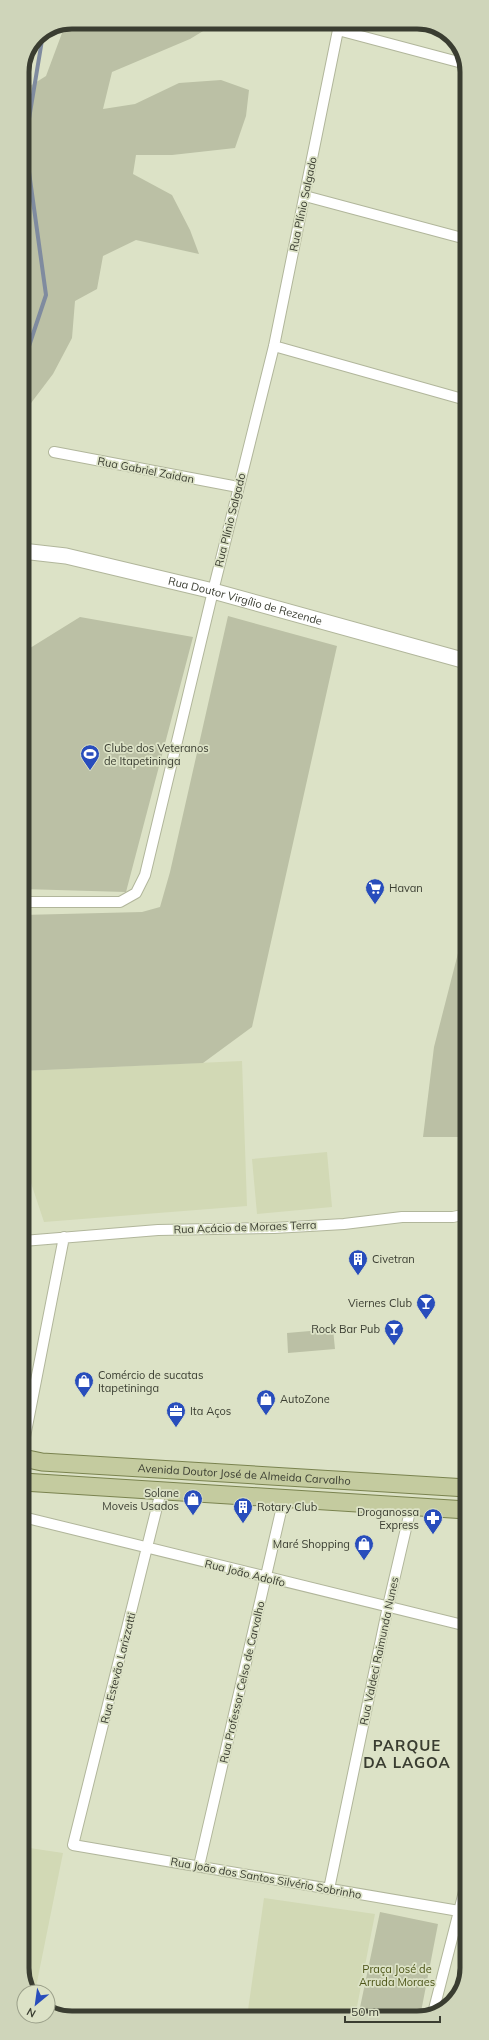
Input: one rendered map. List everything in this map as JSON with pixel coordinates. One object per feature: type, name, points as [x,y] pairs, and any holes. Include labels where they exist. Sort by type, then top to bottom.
[{"type":"main road","name":"Avenida Doutor José de Almeida Carvalho","points":[[29,1459],[42,1462],[460,1488]]},
{"type":"main road","name":"Avenida Doutor José de Almeida Carvalho","points":[[29,1482],[460,1510]]},
{"type":"street","name":"Rua Plínio Salgado","points":[[29,902],[120,902],[136,893],[146,875],[238,487],[274,346],[338,30],[459,62]]},
{"type":"street","points":[[305,196],[460,237]]},
{"type":"street","points":[[274,346],[460,398]]},
{"type":"street","name":"Rua Gabriel Zaidan","points":[[54,452],[238,487]]},
{"type":"street","name":"Rua Doutor Virgílio de Rezende","points":[[29,552],[66,556],[213,591],[460,659]]},
{"type":"street","name":"Rua Acácio de Moraes Terra","points":[[29,1240],[158,1230],[312,1226],[402,1217],[453,1217],[460,1216]]},
{"type":"street","points":[[29,1417],[64,1237]]},
{"type":"street","name":"Rua Estevão Larizzatti","points":[[73,1845],[161,1491]]},
{"type":"street","name":"Rua Professor Celso de Carvalho","points":[[199,1866],[284,1498]]},
{"type":"street","name":"Rua Valdeci Raimunda Nunes","points":[[329,1889],[388,1606],[411,1507]]},
{"type":"street","name":"Rua João Adolfo","points":[[29,1518],[265,1578],[460,1624]]},
{"type":"street","name":"Rua João dos Santos Silvério Sobrinho","points":[[73,1845],[459,1911]]},
{"type":"street","points":[[435,2007],[460,1907]]},
{"type":"shaded area","points":[[242,1061],[247,1206],[44,1222],[29,1177],[29,1071]]},
{"type":"shaded area","points":[[327,1152],[332,1207],[257,1214],[252,1159]]},
{"type":"shaded area","points":[[29,1848],[63,1853],[37,1984],[32,1984],[31,1982],[29,1968]]},
{"type":"shaded area","points":[[264,1898],[375,1914],[356,2011],[248,2011]]},
{"type":"green space","points":[[206,29],[190,39],[112,72],[103,109],[135,104],[179,83],[221,80],[249,90],[246,116],[235,148],[172,155],[136,155],[133,174],[172,195],[190,230],[199,254],[136,240],[103,256],[97,289],[75,301],[72,338],[53,374],[29,406],[29,87],[46,76],[63,30]]},
{"type":"green space","points":[[228,616],[337,646],[252,1027],[203,1063],[29,1071],[29,915],[142,912],[160,907],[170,872]]},
{"type":"green space","name":"Clube dos Veteranos de Itapetininga","points":[[80,617],[193,637],[126,892],[29,889],[29,649]]},
{"type":"green space","points":[[460,945],[460,1137],[423,1137],[434,1047]]},
{"type":"green space","points":[[333,1329],[335,1349],[288,1353],[287,1333]]},
{"type":"green space","name":"Praça José de Arruda Moraes","points":[[380,1912],[438,1924],[421,2010],[359,2011]]},
{"type":"waterway","points":[[29,119],[42,42]]},
{"type":"waterway","points":[[29,172],[46,295],[29,346]]},
{"type":"place","name":"Clube dos Veteranos de Itapetininga","points":[[90,771]]},
{"type":"place","name":"Havan","points":[[375,905]]},
{"type":"place","name":"Civetran","points":[[358,1276]]},
{"type":"place","name":"Viernes Club","points":[[426,1320]]},
{"type":"place","name":"Rock Bar Pub","points":[[394,1346]]},
{"type":"place","name":"Comércio de sucatas Itapetininga","points":[[84,1398]]},
{"type":"place","name":"AutoZone","points":[[266,1416]]},
{"type":"place","name":"Ita Aços","points":[[176,1428]]},
{"type":"place","name":"Solane Moveis Usados","points":[[193,1516]]},
{"type":"place","name":"Rotary Club","points":[[243,1524]]},
{"type":"place","name":"Droganossa Express","points":[[433,1535]]},
{"type":"place","name":"Maré Shopping","points":[[364,1561]]},
{"type":"district","name":"PARQUE DA LAGOA","points":[[407,1754]]}]
